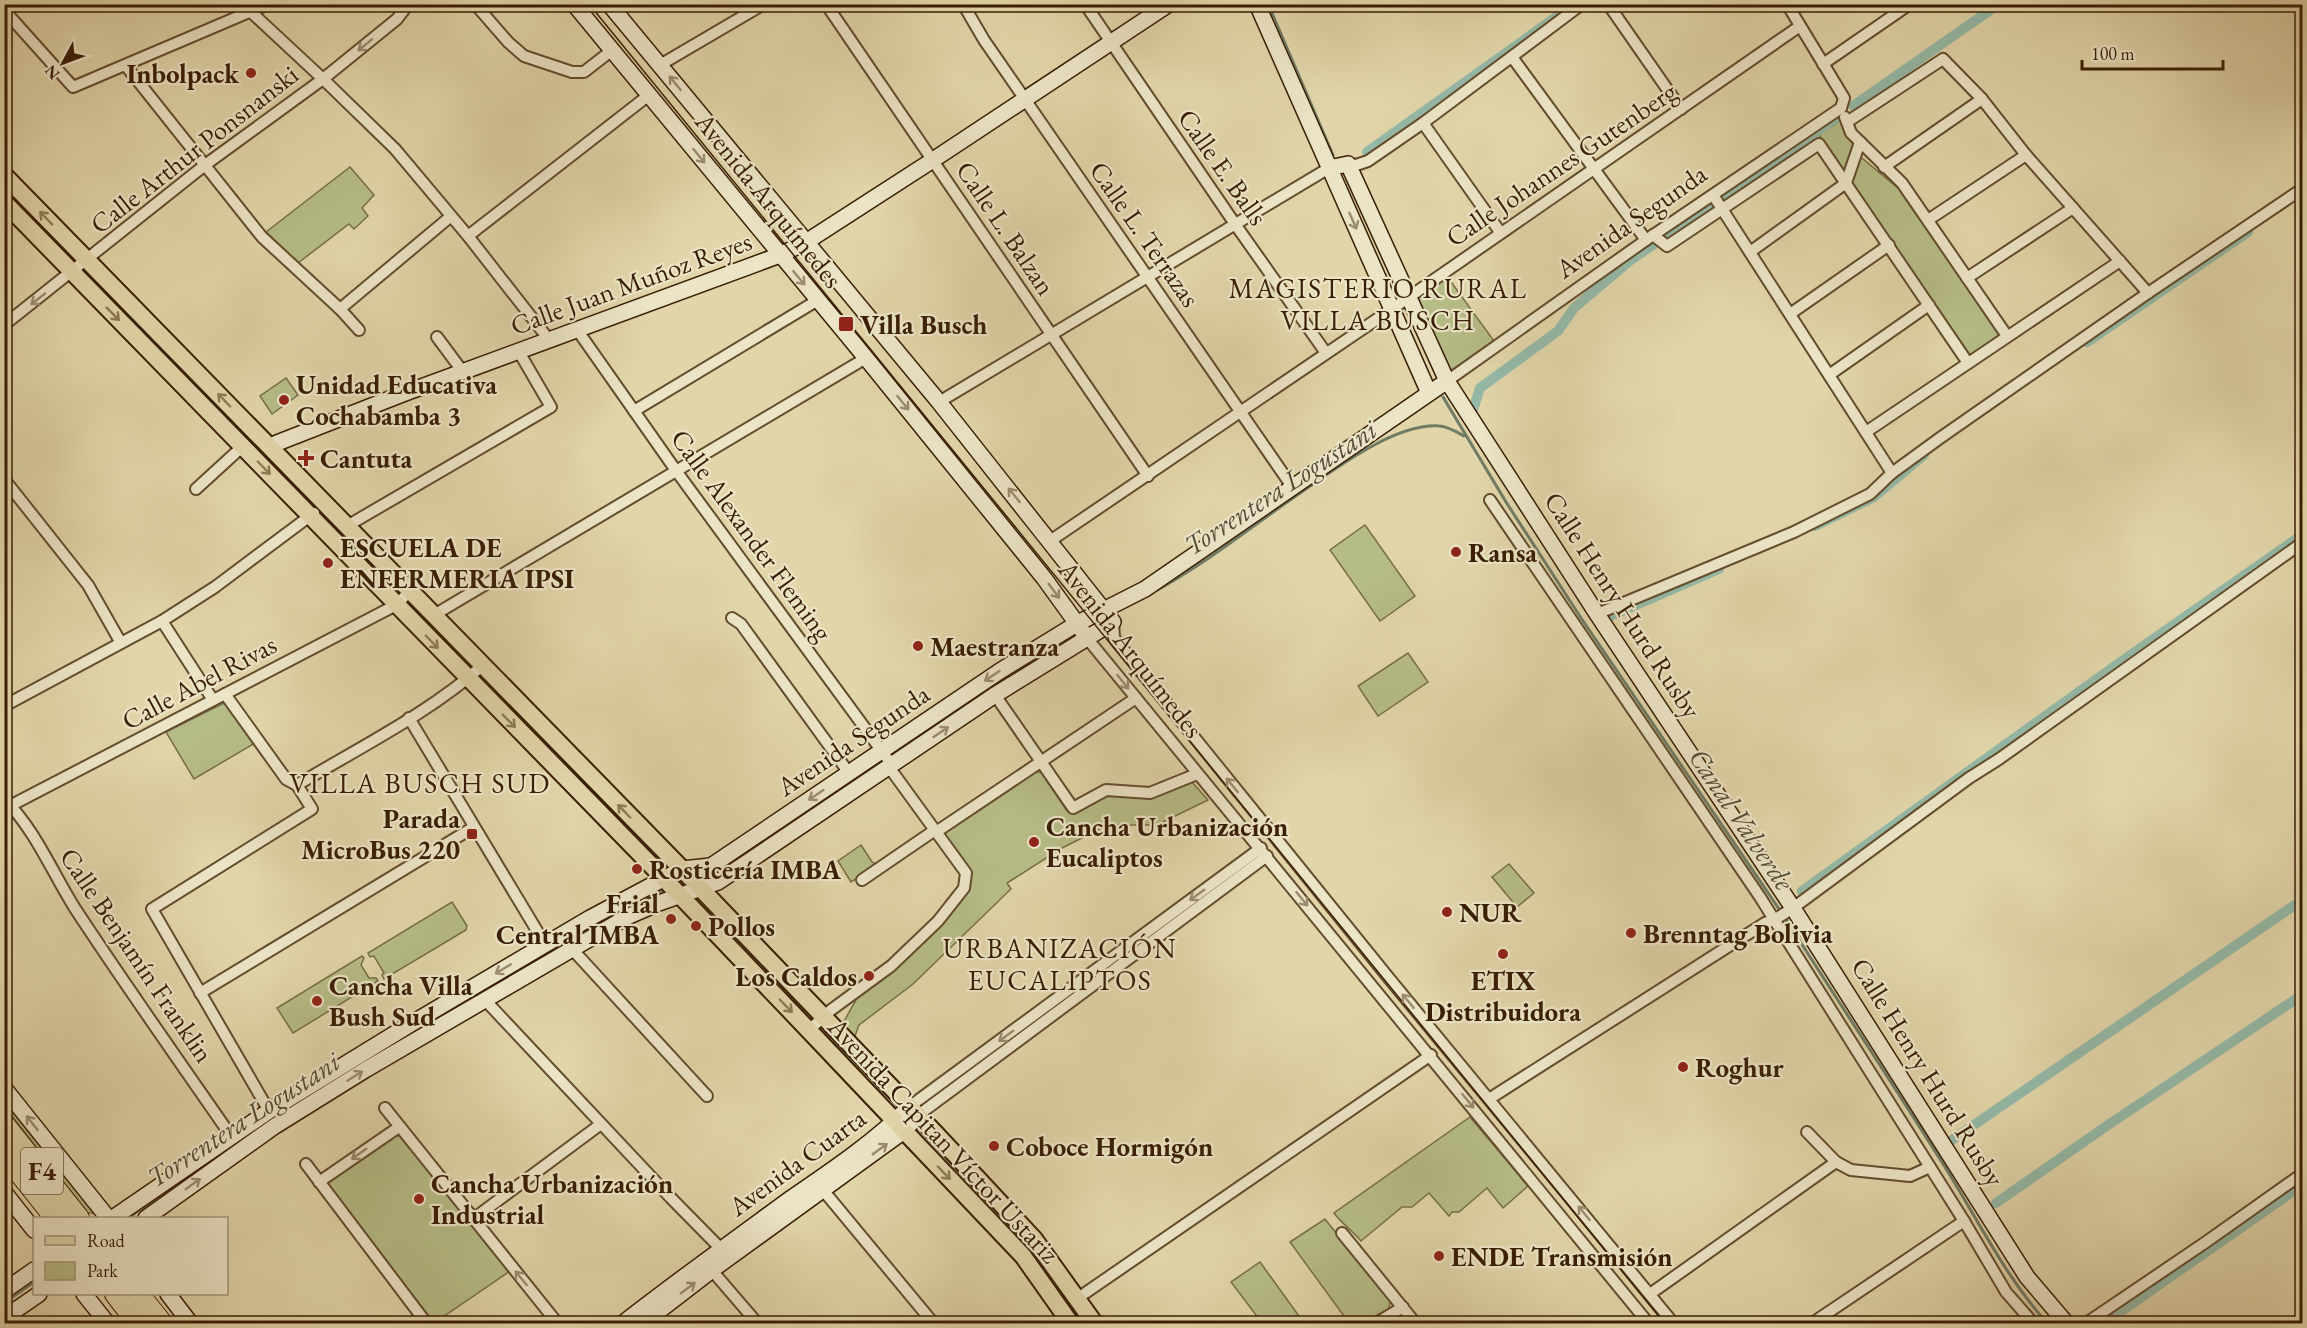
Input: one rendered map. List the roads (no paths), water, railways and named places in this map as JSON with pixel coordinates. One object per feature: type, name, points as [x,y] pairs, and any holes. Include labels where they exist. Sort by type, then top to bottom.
[{"type":"highway","name":"F4","points":[[4,1124],[78,1217]]},
{"type":"highway","name":"F4","points":[[4,1154],[55,1217]]},
{"type":"highway","points":[[117,1295],[138,1323]]},
{"type":"highway","points":[[141,1295],[162,1323]]},
{"type":"main road","name":"Avenida Capitan Víctor Ustariz","points":[[4,175],[682,869],[913,1111],[1034,1239],[1095,1323]]},
{"type":"main road","name":"Avenida Capitan Víctor Ustariz","points":[[4,202],[809,1030],[1023,1256],[1071,1323]]},
{"type":"main road","points":[[650,864],[660,862],[664,859],[665,853]]},
{"type":"main road","points":[[702,918],[702,908],[705,905],[716,906]]},
{"type":"street","points":[[4,10],[74,87],[268,4]]},
{"type":"street","name":"Calle Arthur Ponsnanski","points":[[4,326],[206,165],[323,79],[397,19],[404,10],[405,4]]},
{"type":"street","points":[[475,4],[508,42],[524,56],[572,72],[584,72],[611,51]]},
{"type":"street","name":"Avenida Arquímedes","points":[[574,4],[866,358],[1197,774],[1264,852],[1650,1323]]},
{"type":"street","name":"Avenida Arquímedes","points":[[609,4],[939,402],[1109,616],[1113,638],[1674,1323]]},
{"type":"street","points":[[660,64],[764,4]]},
{"type":"street","name":"Calle L. Balzan","points":[[826,4],[1148,476]]},
{"type":"street","name":"Calle L. Terrazas","points":[[963,4],[984,40],[1293,488]]},
{"type":"street","name":"Calle E. Balls","points":[[1085,4],[1326,353]]},
{"type":"street","name":"Calle Juan Muñoz Reyes","points":[[271,447],[320,426],[780,255],[806,242],[1026,100],[1169,4]]},
{"type":"street","points":[[1257,4],[1429,393]]},
{"type":"street","points":[[939,402],[1329,168],[1348,164],[1356,165],[1368,161],[1423,123],[1582,4]]},
{"type":"street","points":[[1608,4],[1681,109]]},
{"type":"street","points":[[1787,4],[1844,98],[1841,108],[1851,133],[1902,183],[2007,336]]},
{"type":"street","points":[[1823,64],[1897,8],[1910,4]]},
{"type":"street","points":[[250,12],[394,149],[468,236],[550,340]]},
{"type":"street","name":"Calle Johannes Gutenberg","points":[[1050,541],[1392,309],[1800,26]]},
{"type":"street","points":[[1512,57],[1593,168],[1650,237],[1667,246],[1819,144],[1968,363]]},
{"type":"street","points":[[1847,122],[1942,59],[1982,99],[2026,155],[2148,293]]},
{"type":"street","points":[[126,66],[262,237],[340,309],[359,330]]},
{"type":"street","points":[[468,236],[649,95]]},
{"type":"street","points":[[1884,167],[1982,99]]},
{"type":"street","name":"Avenida Segunda","points":[[147,1217],[275,1126],[627,916],[718,882],[1086,637],[1145,589],[1447,381],[1650,237],[1841,108]]},
{"type":"street","points":[[1423,123],[1500,232]]},
{"type":"street","points":[[1750,252],[1846,183],[1860,142]]},
{"type":"street","points":[[1928,220],[2026,155]]},
{"type":"street","name":"Calle Henry Hurd Rusby","points":[[1348,164],[1447,381],[1783,914],[1930,1167],[2006,1292],[2034,1323]]},
{"type":"street","points":[[1596,614],[1794,532],[1870,494],[1892,473],[2148,293],[2302,189]]},
{"type":"street","points":[[1713,195],[1892,473]]},
{"type":"street","points":[[1967,278],[2073,208]]},
{"type":"street","points":[[340,309],[450,217]]},
{"type":"street","points":[[1790,314],[1889,245]]},
{"type":"street","points":[[1866,432],[2120,261]]},
{"type":"street","points":[[634,411],[818,300]]},
{"type":"street","points":[[1829,375],[1929,305]]},
{"type":"street","name":"Calle Alexander Fleming","points":[[578,331],[677,472],[882,751],[890,766],[966,873],[966,881],[960,895],[939,921],[899,958],[823,1018]]},
{"type":"street","points":[[437,337],[464,372]]},
{"type":"street","points":[[347,526],[551,407],[519,352]]},
{"type":"street","points":[[434,615],[866,358]]},
{"type":"street","points":[[196,489],[243,446]]},
{"type":"street","points":[[4,479],[88,585],[121,643]]},
{"type":"street","name":"Calle Henry Hurd Rusby","points":[[1490,500],[1783,914],[2027,1277],[2067,1323]]},
{"type":"street","points":[[4,706],[162,621],[215,587],[310,516],[324,502]]},
{"type":"street","points":[[1489,1099],[1765,923],[1783,914],[1969,778],[2302,543]]},
{"type":"street","name":"Calle Abel Rivas","points":[[7,804],[396,605],[410,591]]},
{"type":"street","name":"Avenida Segunda","points":[[114,1217],[269,1111],[545,944],[682,869],[711,866],[1000,671],[1078,623],[1109,616]]},
{"type":"street","points":[[732,618],[741,624],[849,773]]},
{"type":"street","points":[[162,621],[213,700]]},
{"type":"street","points":[[297,785],[409,718],[468,679],[483,666]]},
{"type":"street","points":[[225,694],[286,779],[297,785],[312,809],[152,909],[269,1111]]},
{"type":"street","points":[[996,695],[1040,763],[1073,808],[1106,790],[1150,793],[1197,774]]},
{"type":"street","points":[[862,880],[1136,698]]},
{"type":"street","points":[[409,718],[545,944]]},
{"type":"street","name":"Calle Benjamín Franklin","points":[[7,804],[18,811],[62,888],[231,1136]]},
{"type":"street","points":[[200,993],[474,827]]},
{"type":"street","name":"Avenida Cuarta","points":[[725,1253],[823,1190],[899,1126],[913,1111],[1264,852]]},
{"type":"street","points":[[572,949],[707,1096]]},
{"type":"street","points":[[485,1000],[725,1253]]},
{"type":"street","points":[[809,1030],[823,1018]]},
{"type":"street","points":[[1078,1298],[1431,1056]]},
{"type":"street","points":[[4,1088],[107,1217]]},
{"type":"street","points":[[385,1108],[558,1323]]},
{"type":"street","points":[[473,1218],[601,1124]]},
{"type":"street","points":[[320,1182],[399,1126]]},
{"type":"street","name":"Avenida Cuarta","points":[[621,1323],[725,1253],[899,1126]]},
{"type":"street","points":[[1807,1131],[1836,1162],[1851,1170],[1910,1176],[1930,1167]]},
{"type":"street","points":[[1650,1294],[1836,1162]]},
{"type":"street","points":[[306,1164],[428,1323]]},
{"type":"street","points":[[2085,1323],[2302,1174]]},
{"type":"street","points":[[823,1190],[934,1323]]},
{"type":"street","points":[[4,1192],[33,1229]]},
{"type":"street","points":[[1811,1323],[1964,1221]]},
{"type":"street","points":[[1342,1233],[1416,1323]]},
{"type":"street","points":[[708,1265],[758,1323]]},
{"type":"street","name":"Avenida Cuarta","points":[[642,1323],[708,1265]]},
{"type":"street","points":[[4,1291],[33,1271]]},
{"type":"street","points":[[4,1318],[36,1295]]},
{"type":"street","points":[[86,1295],[108,1323]]},
{"type":"street","points":[[170,1295],[191,1323]]},
{"type":"street","points":[[1375,1323],[1402,1307]]},
{"type":"waterway","name":"Canal Valverde","points":[[1268,4],[1333,155]]},
{"type":"waterway","points":[[1853,106],[1999,4]]},
{"type":"waterway","points":[[1367,152],[1559,15]]},
{"type":"waterway","points":[[1722,197],[1838,117]]},
{"type":"waterway","points":[[1473,410],[1480,388],[1558,331],[1574,308],[1632,259],[1709,207]]},
{"type":"waterway","points":[[2087,342],[2248,232]]},
{"type":"waterway","name":"Canal Valverde","points":[[1443,397],[1506,502],[1581,618],[1781,912]]},
{"type":"waterway","name":"Torrentera Logustani","points":[[1152,593],[1206,560],[1343,463],[1382,441],[1421,427],[1449,428],[1464,436]]},
{"type":"waterway","points":[[1815,526],[1874,497],[1924,455]]},
{"type":"waterway","points":[[1802,891],[2119,663],[2302,535]]},
{"type":"waterway","points":[[1606,618],[1719,569]]},
{"type":"waterway","name":"Torrentera Logustani","points":[[1014,673],[1076,633]]},
{"type":"waterway","name":"Torrentera Logustani","points":[[895,753],[995,685]]},
{"type":"waterway","name":"Torrentera Logustani","points":[[753,847],[880,763]]},
{"type":"waterway","name":"Torrentera Logustani","points":[[615,913],[661,892]]},
{"type":"waterway","points":[[1949,1142],[2302,900]]},
{"type":"waterway","name":"Canal Valverde","points":[[1785,918],[1945,1167],[1993,1248],[2019,1288],[2048,1324]]},
{"type":"waterway","name":"Torrentera Logustani","points":[[398,1042],[541,955]]},
{"type":"waterway","points":[[1996,1203],[2302,995]]},
{"type":"waterway","name":"Torrentera Logustani","points":[[129,1217],[290,1108]]},
{"type":"waterway","points":[[2103,1324],[2302,1185]]},
{"type":"waterway","name":"Torrentera Logustani","points":[[4,1303],[33,1283]]},
{"type":"tram line","points":[[589,4],[1665,1324]]},
{"type":"place","name":"Inbolpack","points":[[251,73]]},
{"type":"place","name":"Villa Busch","points":[[846,324]]},
{"type":"place","name":"Unidad Educativa Cochabamba 3","points":[[284,400]]},
{"type":"place","name":"Cantuta","points":[[306,458]]},
{"type":"place","name":"Ransa","points":[[1456,552]]},
{"type":"place","name":"ESCUELA DE ENFERMERIA IPSI","points":[[328,563]]},
{"type":"place","name":"Maestranza","points":[[918,646]]},
{"type":"place","name":"Parada MicroBus 220","points":[[472,834]]},
{"type":"place","name":"Cancha Urbanización Eucaliptos","points":[[1034,842]]},
{"type":"place","name":"Rosticería IMBA","points":[[637,869]]},
{"type":"place","name":"NUR","points":[[1447,912]]},
{"type":"place","name":"Frial Central IMBA","points":[[671,919]]},
{"type":"place","name":"Pollos","points":[[696,926]]},
{"type":"place","name":"Brenntag Bolivia","points":[[1631,933]]},
{"type":"place","name":"ETIX Distribuidora","points":[[1503,954]]},
{"type":"place","name":"Los Caldos","points":[[869,976]]},
{"type":"place","name":"Cancha Villa Bush Sud","points":[[317,1001]]},
{"type":"place","name":"Roghur","points":[[1683,1067]]},
{"type":"place","name":"Coboce Hormigón","points":[[994,1146]]},
{"type":"place","name":"Cancha Urbanización Industrial","points":[[419,1199]]},
{"type":"place","name":"ENDE Transmisión","points":[[1439,1256]]},
{"type":"district","name":"MAGISTERIO RURAL VILLA BUSCH","points":[[1378,304]]},
{"type":"district","name":"VILLA BUSCH SUD","points":[[420,783]]},
{"type":"district","name":"URBANIZACIÓN EUCALIPTOS","points":[[1060,964]]}]
